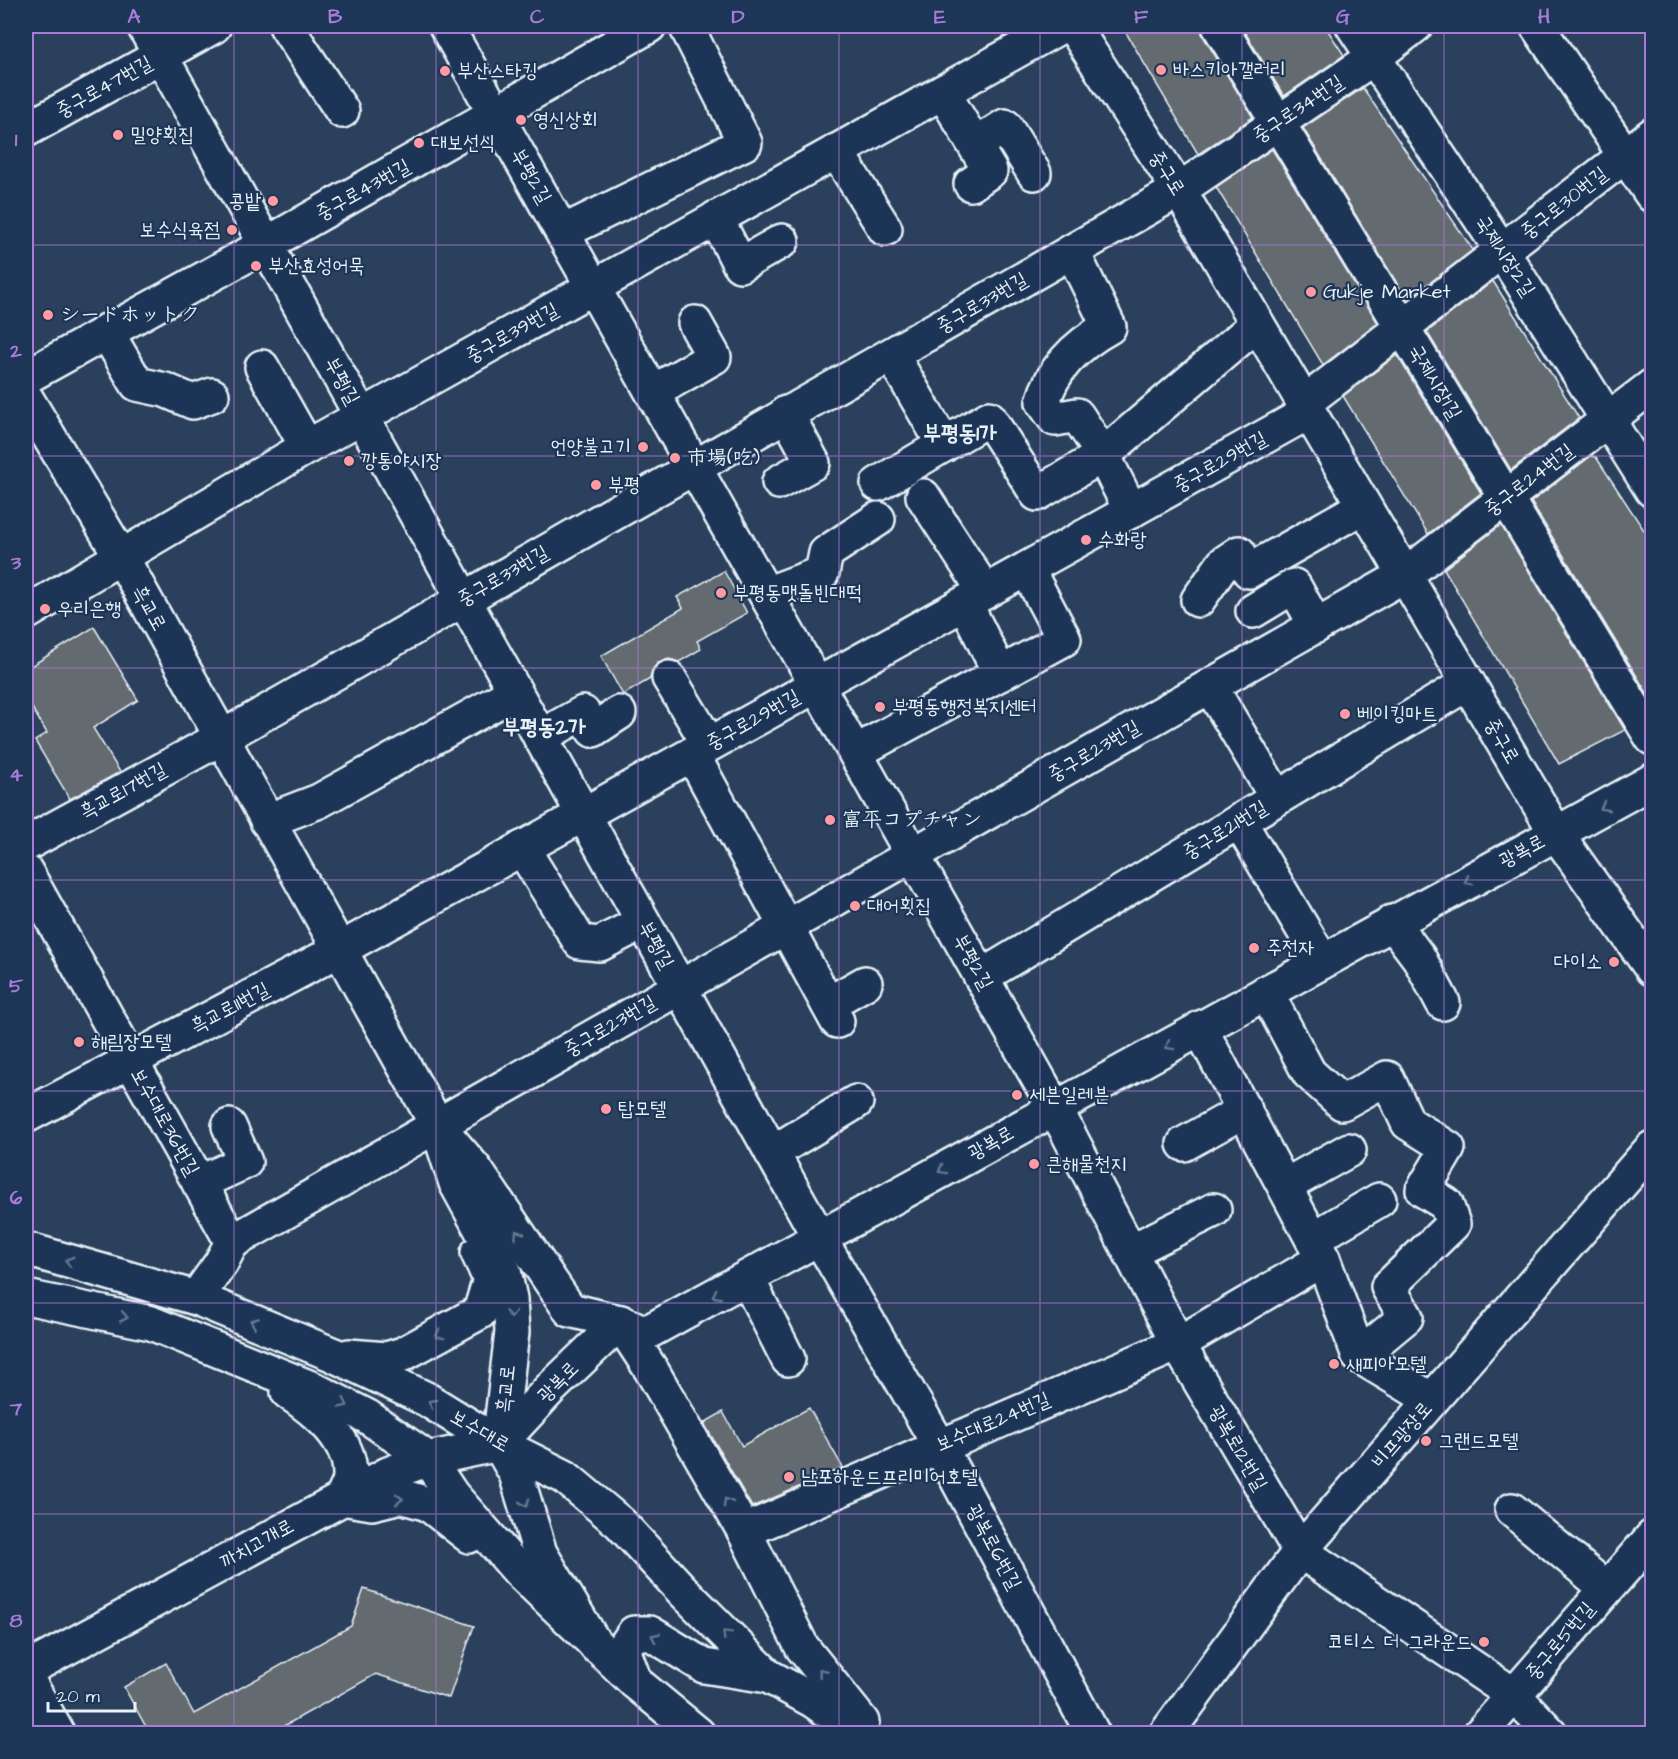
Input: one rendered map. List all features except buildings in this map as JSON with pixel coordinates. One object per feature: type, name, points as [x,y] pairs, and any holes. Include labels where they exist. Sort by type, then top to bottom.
[{"type":"street","name":"부평1길","points":[[144,26],[819,1238]]},
{"type":"street","name":"중구로47번길","points":[[26,130],[214,26]]},
{"type":"street","points":[[286,26],[342,111]]},
{"type":"street","name":"부평2길","points":[[446,26],[594,286],[692,467],[818,685],[1055,1108]]},
{"type":"street","name":"중구로43번길","points":[[26,377],[265,245],[649,26]]},
{"type":"street","points":[[563,232],[745,143],[686,26]]},
{"type":"street","name":"중구로39번길","points":[[26,613],[307,447],[1061,26]]},
{"type":"street","name":"중구로","points":[[1073,26],[1179,190],[1556,833],[1653,969]]},
{"type":"street","name":"국제시장1길","points":[[1219,26],[1653,738]]},
{"type":"street","name":"국제시장2길","points":[[1353,26],[1502,251],[1653,490]]},
{"type":"street","name":"중구로34번길","points":[[1179,190],[1373,58],[1415,26]]},
{"type":"street","points":[[1537,26],[1653,195]]},
{"type":"street","points":[[943,92],[990,171],[971,184]]},
{"type":"street","points":[[975,145],[1005,126],[1034,173]]},
{"type":"street","name":"중구로30번길","points":[[1307,408],[1402,327],[1653,135]]},
{"type":"street","points":[[836,151],[885,229]]},
{"type":"street","name":"중구로33번길","points":[[221,738],[1179,190]]},
{"type":"street","points":[[716,218],[740,265],[782,241]]},
{"type":"street","points":[[1072,251],[1109,327],[1081,345],[1066,359],[1048,385],[1043,402],[1055,419],[1077,415],[1103,455],[1131,511]]},
{"type":"street","points":[[653,392],[714,357],[695,323]]},
{"type":"street","points":[[878,484],[989,418],[1037,494],[1103,455],[1257,324]]},
{"type":"street","points":[[106,331],[137,384],[165,390],[193,402],[212,395]]},
{"type":"street","points":[[892,356],[944,444]]},
{"type":"street","points":[[262,367],[307,447]]},
{"type":"street","name":"중구로24번길","points":[[1405,575],[1653,386]]},
{"type":"street","name":"흑교로","points":[[26,398],[122,558],[437,1125],[456,1182],[504,1270],[510,1299],[512,1332],[500,1444]]},
{"type":"street","name":"중구로29번길","points":[[339,950],[1131,511],[1307,408]]},
{"type":"street","points":[[778,482],[813,463],[786,413]]},
{"type":"street","points":[[923,496],[975,598],[1000,674]]},
{"type":"street","points":[[1198,600],[1224,563],[1239,553],[1249,572],[1364,506]]},
{"type":"street","points":[[766,594],[822,573],[826,553],[878,519]]},
{"type":"street","points":[[855,752],[1064,639],[1028,568]]},
{"type":"street","name":"중구로23번길","points":[[232,1242],[1405,575]]},
{"type":"street","points":[[1253,611],[1294,586],[1316,626]]},
{"type":"street","points":[[669,678],[784,928],[832,1012],[865,983]]},
{"type":"street","name":"중구로21번길","points":[[981,977],[1468,683]]},
{"type":"street","points":[[1210,686],[1276,798]]},
{"type":"street","points":[[267,821],[319,801],[515,692]]},
{"type":"street","points":[[540,737],[584,713],[593,730],[619,713]]},
{"type":"street","name":"흑교로17번길","points":[[26,844],[221,738]]},
{"type":"street","name":"광복로","points":[[500,1444],[550,1389],[620,1322],[646,1332],[1653,781]]},
{"type":"street","points":[[1239,820],[1322,961]]},
{"type":"street","points":[[522,849],[580,942],[600,944],[643,922]]},
{"type":"street","name":"보수대로36번길","points":[[26,872],[232,1242]]},
{"type":"street","points":[[1392,922],[1419,958],[1443,1003]]},
{"type":"street","name":"흑교로11번길","points":[[26,1116],[339,950]]},
{"type":"street","points":[[1266,992],[1309,1073],[1342,1103],[1387,1078],[1408,1123],[1448,1148],[1423,1190],[1446,1204],[1453,1224],[1388,1287],[1406,1317],[1359,1356]]},
{"type":"street","points":[[1200,1028],[1318,1249],[1359,1356],[1432,1400]]},
{"type":"street","points":[[772,1153],[856,1102]]},
{"type":"street","name":"광복로12번길","points":[[1055,1108],[1178,1344],[1300,1551]]},
{"type":"street","points":[[1184,1144],[1245,1110]]},
{"type":"street","name":"흑교로","points":[[437,1125],[475,1169],[570,1310],[620,1322]]},
{"type":"street","name":"보수대로36번길","points":[[199,1183],[245,1162],[229,1126]]},
{"type":"street","name":"비프광장로","points":[[1166,1734],[1300,1551],[1653,1148]]},
{"type":"street","points":[[1285,1186],[1349,1150]]},
{"type":"street","points":[[334,1355],[387,1359],[404,1354],[480,1312],[490,1279],[478,1251],[456,1182]]},
{"type":"street","points":[[1178,1344],[1318,1249],[1379,1200]]},
{"type":"street","points":[[1131,1251],[1214,1210]]},
{"type":"street","name":"광복로6번길","points":[[819,1238],[939,1445],[1093,1734]]},
{"type":"street","points":[[196,1298],[221,1263],[232,1242]]},
{"type":"street","name":"보수대로","points":[[26,1249],[196,1298],[334,1355],[426,1399],[500,1444],[566,1477],[620,1523],[683,1591],[768,1676],[812,1700],[861,1734]]},
{"type":"street","points":[[747,1278],[788,1359]]},
{"type":"street","points":[[26,1297],[151,1323],[311,1388],[368,1417],[428,1460],[452,1495],[519,1571],[635,1682],[699,1734]]},
{"type":"street","points":[[620,1322],[652,1371],[744,1531],[802,1647],[872,1734]]},
{"type":"street","name":"보수대로24번길","points":[[744,1531],[939,1445],[1178,1344]]},
{"type":"street","points":[[230,1355],[303,1402],[332,1429],[346,1451],[351,1477],[342,1498],[372,1503],[401,1496],[428,1504],[468,1535],[508,1580],[553,1621],[596,1646]]},
{"type":"street","points":[[500,1444],[516,1474],[540,1553],[596,1646]]},
{"type":"street","name":"까치고개로","points":[[26,1670],[387,1474],[428,1460],[500,1444]]},
{"type":"street","name":"중구로5번길","points":[[1512,1510],[1606,1588]]},
{"type":"street","name":"중구로5번길","points":[[1514,1695],[1653,1537]]},
{"type":"street","points":[[1300,1551],[1514,1695],[1551,1734]]},
{"type":"street","points":[[635,1682],[623,1649],[634,1633],[650,1633],[704,1666],[768,1676]]},
{"type":"street","points":[[26,1677],[58,1734]]},
{"type":"street","points":[[1480,1734],[1514,1695]]},
{"type":"place","name":"바스키아갤러리","points":[[1161,70]]},
{"type":"place","name":"부산스타킹","points":[[445,71]]},
{"type":"place","name":"영신상회","points":[[521,120]]},
{"type":"place","name":"밀양횟집","points":[[118,135]]},
{"type":"place","name":"대보선식","points":[[419,143]]},
{"type":"place","name":"콩밭","points":[[273,201]]},
{"type":"place","name":"보수식육점","points":[[232,230]]},
{"type":"place","name":"부산효성어묵","points":[[256,266]]},
{"type":"place","name":"Gukje Market","points":[[1311,292]]},
{"type":"place","name":"シードホットク","points":[[48,315]]},
{"type":"place","name":"언양불고기","points":[[643,447]]},
{"type":"place","name":"市場(吃)","points":[[675,458]]},
{"type":"place","name":"깡통야시장","points":[[349,461]]},
{"type":"place","name":"부평","points":[[596,485]]},
{"type":"place","name":"수화랑","points":[[1086,540]]},
{"type":"place","name":"부평동맷돌빈대떡","points":[[721,593]]},
{"type":"place","name":"우리은행","points":[[45,609]]},
{"type":"place","name":"부평동행정복지센터","points":[[880,707]]},
{"type":"place","name":"베이킹마트","points":[[1345,714]]},
{"type":"place","name":"富平コプチャン","points":[[830,820]]},
{"type":"place","name":"대어횟집","points":[[855,906]]},
{"type":"place","name":"주전자","points":[[1254,948]]},
{"type":"place","name":"다이소","points":[[1614,962]]},
{"type":"place","name":"해림장모텔","points":[[79,1042]]},
{"type":"place","name":"세븐일레븐","points":[[1017,1095]]},
{"type":"place","name":"탑모텔","points":[[606,1109]]},
{"type":"place","name":"큰해물천지","points":[[1034,1164]]},
{"type":"place","name":"새피아모텔","points":[[1334,1364]]},
{"type":"place","name":"그랜드모텔","points":[[1426,1441]]},
{"type":"place","name":"남포하운드프리미어호텔","points":[[789,1477]]},
{"type":"place","name":"코티스 더 그라운드","points":[[1484,1642]]},
{"type":"district","name":"부평동1가","points":[[960,433]]},
{"type":"district","name":"부평동2가","points":[[544,727]]}]
